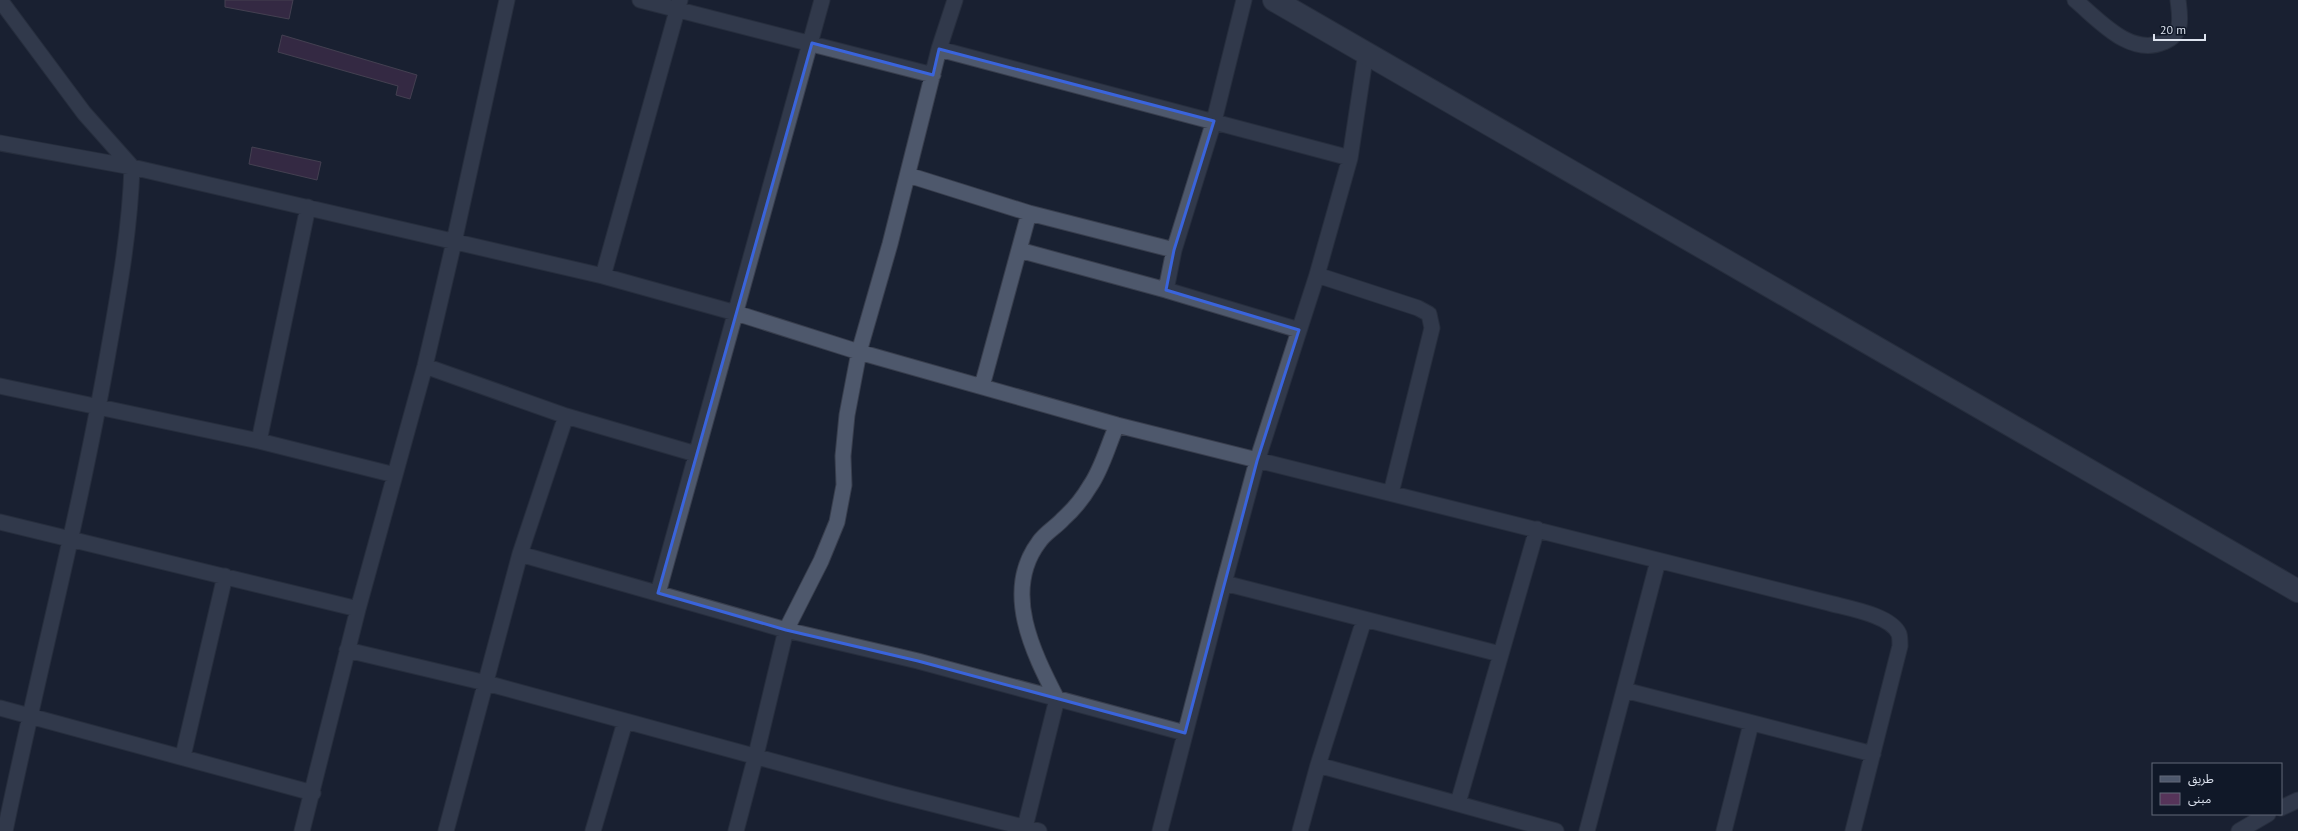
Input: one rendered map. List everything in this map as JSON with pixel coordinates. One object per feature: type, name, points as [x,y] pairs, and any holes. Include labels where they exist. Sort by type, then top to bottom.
[{"type":"main road","points":[[1274,0],[2298,591]]},
{"type":"street","points":[[0,0],[84,113],[132,168],[126,251],[99,406],[72,538],[29,715],[5,831]]},
{"type":"street","points":[[302,831],[313,793],[358,608],[425,366],[507,0]]},
{"type":"street","points":[[640,0],[678,6],[933,75]]},
{"type":"street","points":[[658,593],[812,42],[822,0]]},
{"type":"street","points":[[736,831],[786,630],[822,561],[837,522],[844,484],[843,456],[847,415],[859,352],[908,175],[939,49],[955,0]]},
{"type":"street","points":[[1166,290],[1174,250],[1214,121],[1244,0]]},
{"type":"street","points":[[2075,0],[2112,31],[2132,43],[2143,46],[2158,45],[2169,40],[2176,32],[2181,22],[2178,0]]},
{"type":"street","points":[[603,276],[678,6]]},
{"type":"street","points":[[939,49],[1350,158]]},
{"type":"street","points":[[1160,831],[1224,583],[1258,461],[1317,275],[1350,158],[1366,52]]},
{"type":"street","points":[[0,143],[132,168],[308,207],[603,276],[736,313],[859,352],[1116,425],[1537,529],[1658,561],[1829,603],[1880,618],[1892,624],[1899,634],[1900,646],[1854,831]]},
{"type":"street","points":[[908,175],[1029,213],[1174,250]]},
{"type":"street","points":[[259,441],[308,207]]},
{"type":"street","points":[[982,386],[1029,213]]},
{"type":"street","points":[[1019,250],[1166,290],[1299,330]]},
{"type":"street","points":[[1317,275],[1418,308],[1429,314],[1432,328],[1391,493]]},
{"type":"street","points":[[425,366],[566,416],[696,454]]},
{"type":"street","points":[[0,386],[259,441],[395,475]]},
{"type":"street","points":[[446,831],[520,554],[566,416]]},
{"type":"street","points":[[348,650],[486,683],[625,722],[756,755],[893,794],[1029,830],[1057,698],[1034,653],[1026,628],[1022,597],[1024,578],[1030,557],[1039,541],[1064,518],[1091,486],[1116,425]]},
{"type":"street","points":[[0,522],[72,538],[358,608]]},
{"type":"street","points":[[1458,803],[1537,529]]},
{"type":"street","points":[[520,554],[786,630],[918,661],[1185,733]]},
{"type":"street","points":[[1587,831],[1658,561]]},
{"type":"street","points":[[183,756],[224,576]]},
{"type":"street","points":[[1224,583],[1500,654]]},
{"type":"street","points":[[1300,831],[1318,765],[1364,620]]},
{"type":"street","points":[[1624,690],[1751,724],[1873,754]]},
{"type":"street","points":[[0,708],[183,756],[313,793]]},
{"type":"street","points":[[593,831],[625,722]]},
{"type":"street","points":[[1724,831],[1751,724]]},
{"type":"street","points":[[1318,765],[1556,831]]},
{"type":"street","points":[[2282,808],[2298,800]]},
{"type":"street","points":[[2239,831],[2266,815]]},
{"type":"highlighted area","points":[[812,43],[933,75],[939,49],[1214,121],[1174,250],[1166,290],[1299,330],[1257,461],[1185,733],[918,661],[786,630],[658,593]]},
{"type":"building","points":[[225,0],[293,0],[289,19],[225,7]]},
{"type":"building","points":[[282,35],[417,75],[410,99],[396,95],[398,86],[278,52]]},
{"type":"building","points":[[252,147],[321,162],[317,180],[249,164]]}]
